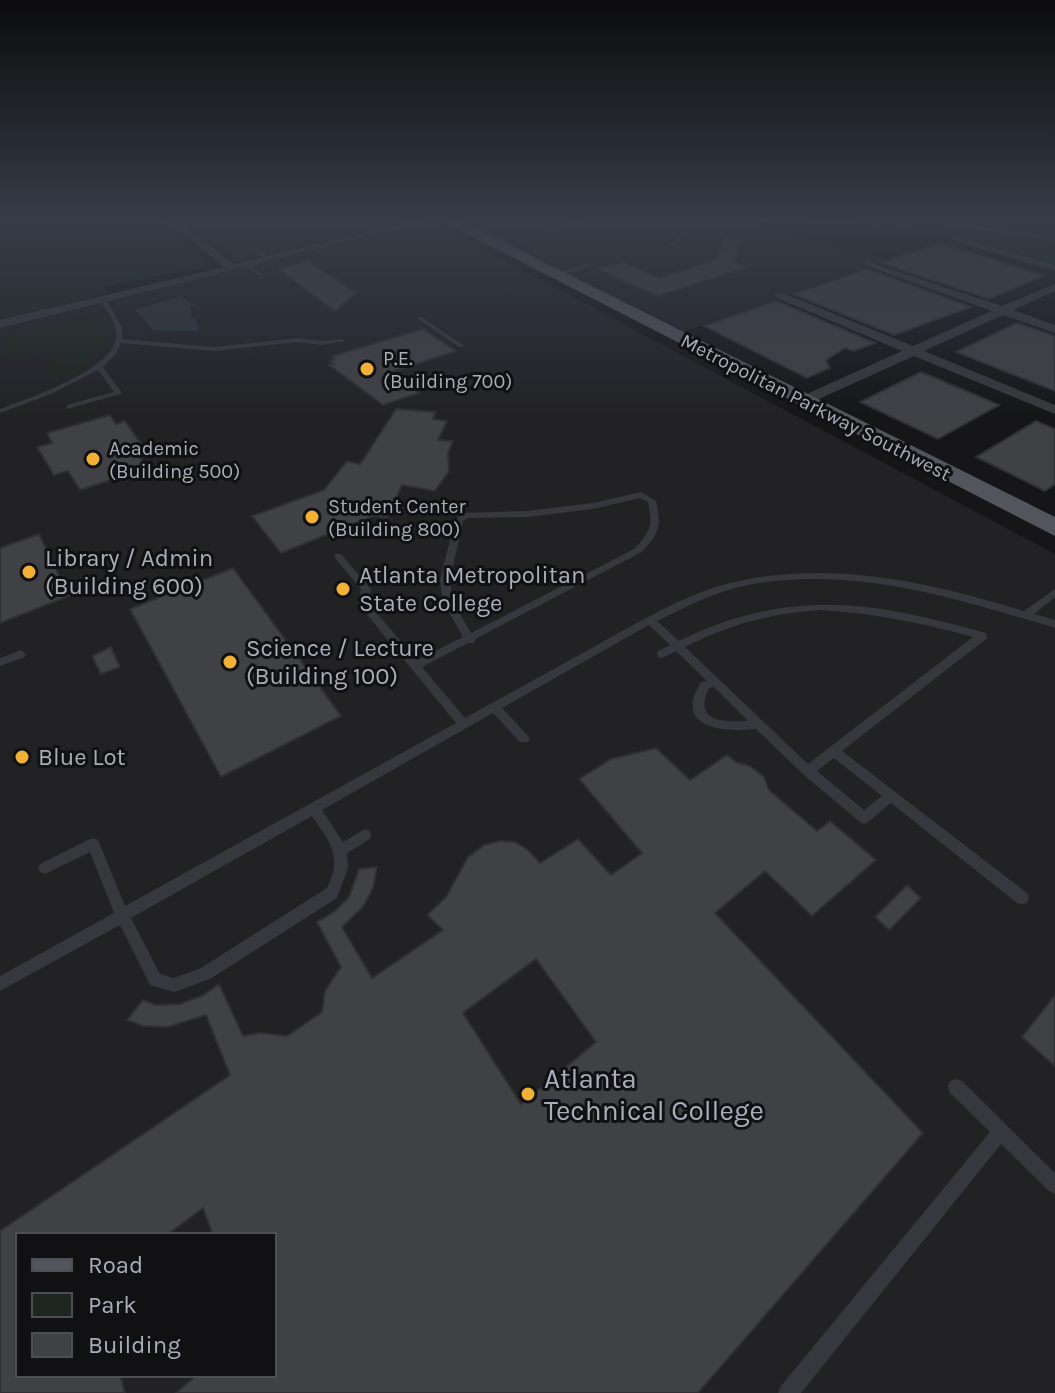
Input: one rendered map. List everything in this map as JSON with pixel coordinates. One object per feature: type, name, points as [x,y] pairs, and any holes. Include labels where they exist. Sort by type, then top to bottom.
[{"type":"main road","name":"Metropolitan Parkway Southwest","points":[[577,286],[1055,528]]},
{"type":"street","points":[[0,324],[152,286]]},
{"type":"street","points":[[933,286],[1055,329]]},
{"type":"street","points":[[805,400],[1055,287]]},
{"type":"street","points":[[779,295],[1055,410]]},
{"type":"lane","points":[[0,411],[49,393],[99,367],[114,353],[119,341],[119,327],[102,298]]},
{"type":"lane","points":[[420,318],[461,346]]},
{"type":"lane","points":[[119,341],[214,349],[297,340],[323,343],[342,341]]},
{"type":"lane","points":[[70,407],[118,393],[99,367]]},
{"type":"lane","points":[[415,666],[470,640],[637,551],[651,538],[657,522],[652,501],[641,495],[630,495],[579,508],[527,514],[465,515],[459,520],[445,580],[448,602],[470,640]]},
{"type":"lane","points":[[338,556],[366,589],[363,604],[464,724]]},
{"type":"lane","points":[[0,984],[650,620],[719,590],[747,582],[803,576],[890,582],[1027,614],[1055,624]]},
{"type":"lane","points":[[1027,614],[1055,592]]},
{"type":"lane","points":[[662,654],[714,628],[782,608],[840,605],[910,615],[982,636],[808,771]]},
{"type":"lane","points":[[650,620],[808,771],[864,818],[891,796]]},
{"type":"lane","points":[[0,662],[21,654]]},
{"type":"lane","points":[[715,683],[705,685],[698,697],[698,707],[706,720],[721,727],[758,724]]},
{"type":"lane","points":[[494,707],[524,739]]},
{"type":"lane","points":[[834,751],[1022,898]]},
{"type":"lane","points":[[45,868],[93,844],[122,915],[155,980],[174,985],[205,974],[332,893],[343,873],[341,850],[314,808]]},
{"type":"lane","points":[[341,850],[365,835]]},
{"type":"lane","points":[[956,1087],[1055,1185]]},
{"type":"lane","points":[[788,1393],[1001,1131]]},
{"type":"shaded area","name":"Atlanta Technical College","points":[[163,286],[552,286],[1055,554],[1055,1393],[0,1393],[0,328]]},
{"type":"shaded area","points":[[575,286],[813,286],[672,336]]},
{"type":"shaded area","points":[[181,296],[191,304],[206,301],[191,306],[192,317],[199,325],[198,331],[153,330],[135,310]]},
{"type":"green space","points":[[0,286],[108,286],[103,287],[107,293],[0,322]]},
{"type":"green space","points":[[100,314],[109,346],[89,362],[84,371],[48,379],[56,351],[5,359],[0,338]]},
{"type":"building","points":[[301,286],[346,286],[356,293],[335,311]]},
{"type":"building","points":[[636,286],[689,286],[658,296]]},
{"type":"building","points":[[817,286],[914,286],[971,307],[894,335],[793,294]]},
{"type":"building","points":[[950,286],[1020,286],[989,299]]},
{"type":"building","points":[[776,301],[875,343],[854,351],[845,348],[826,360],[830,368],[807,378],[704,326]]},
{"type":"building","points":[[1017,323],[1055,336],[1055,391],[956,352]]},
{"type":"building","name":"P.E. (Building 700)","points":[[423,329],[456,351],[392,372],[419,393],[383,405],[329,365],[334,364],[330,361],[335,359],[332,356]]},
{"type":"building","points":[[921,372],[999,405],[938,439],[860,402]]},
{"type":"building","points":[[396,409],[436,412],[433,419],[447,421],[438,440],[453,441],[448,453],[449,471],[435,491],[402,485],[387,518],[373,516],[281,553],[252,516],[324,490],[347,461],[360,464]]},
{"type":"building","name":"Academic (Building 500)","points":[[110,415],[116,424],[125,421],[143,447],[135,450],[147,468],[80,490],[68,471],[54,475],[37,447],[52,443],[47,433]]},
{"type":"building","points":[[1036,421],[1055,429],[1055,484],[1045,491],[976,457]]},
{"type":"building","name":"Library / Admin (Building 600)","points":[[39,534],[69,596],[0,623],[0,548]]},
{"type":"building","name":"Science / Lecture (Building 100)","points":[[233,568],[341,716],[221,777],[130,609]]},
{"type":"building","points":[[111,647],[120,667],[101,674],[92,656]]},
{"type":"building","points":[[656,748],[690,780],[727,755],[764,777],[769,790],[817,831],[830,821],[876,860],[812,916],[765,871],[715,913],[923,1133],[698,1393],[176,1393],[195,1377],[276,1377],[276,1233],[212,1233],[203,1208],[170,1233],[16,1233],[16,1377],[121,1377],[125,1393],[0,1393],[0,1231],[230,1075],[206,1015],[168,1027],[143,1026],[127,1020],[143,1000],[156,1005],[179,1004],[202,996],[219,984],[243,1036],[261,1033],[287,1036],[322,1012],[325,991],[341,967],[317,922],[334,912],[349,897],[359,869],[377,867],[373,888],[363,907],[342,927],[372,978],[443,930],[427,915],[446,897],[468,857],[484,845],[500,841],[515,842],[540,863],[578,839],[611,875],[642,853],[579,779],[611,759]],"holes":[[[536,959],[596,1042],[521,1104],[463,1013]]]},
{"type":"building","points":[[907,885],[921,898],[889,930],[875,917]]},
{"type":"building","points":[[1055,995],[1055,1066],[1022,1037]]},
{"type":"place","name":"P.E. (Building 700)","points":[[367,369]]},
{"type":"place","name":"Academic (Building 500)","points":[[93,459]]},
{"type":"place","name":"Student Center (Building 800)","points":[[312,517]]},
{"type":"place","name":"Library / Admin (Building 600)","points":[[29,572]]},
{"type":"place","name":"Atlanta Metropolitan State College","points":[[343,589]]},
{"type":"place","name":"Science / Lecture (Building 100)","points":[[230,662]]},
{"type":"place","name":"Blue Lot","points":[[22,757]]},
{"type":"place","name":"Atlanta Technical College","points":[[528,1094]]}]
